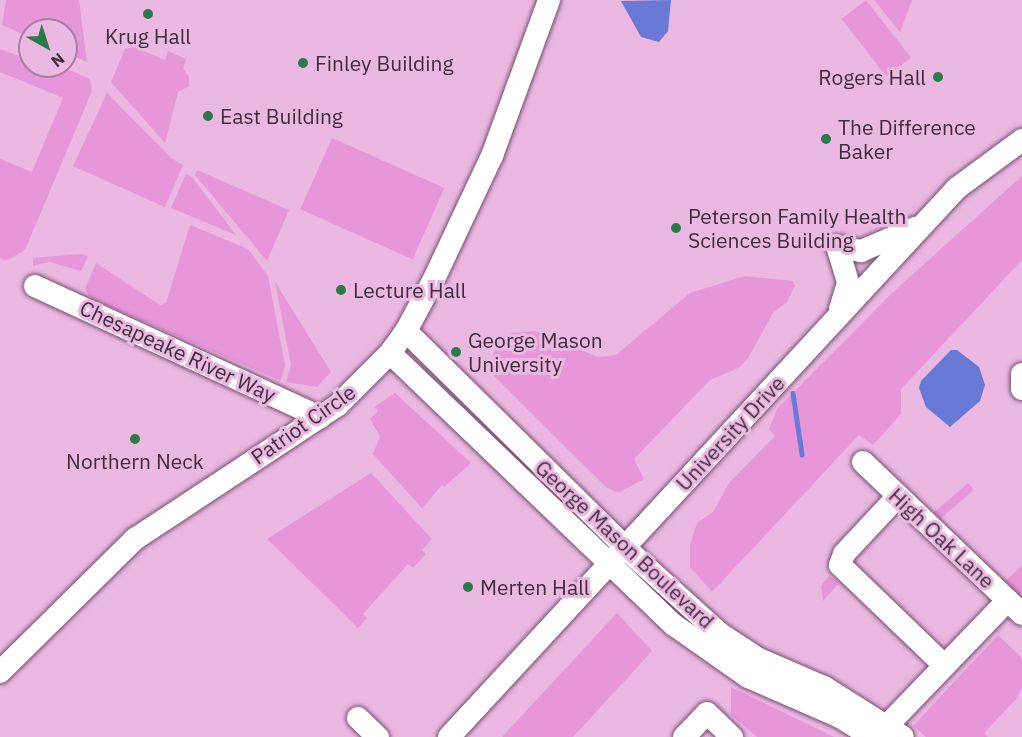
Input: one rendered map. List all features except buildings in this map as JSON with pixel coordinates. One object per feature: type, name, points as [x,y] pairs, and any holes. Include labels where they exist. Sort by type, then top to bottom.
[{"type":"street","name":"Patriot Circle","points":[[0,672],[135,539],[338,405],[390,353],[406,331],[492,156],[516,100],[549,0]]},
{"type":"street","name":"University Drive","points":[[449,737],[957,188],[1022,140]]},
{"type":"street","points":[[838,318],[848,283],[837,246],[861,251],[924,224]]},
{"type":"street","name":"Chesapeake River Way","points":[[35,286],[320,417]]},
{"type":"street","name":"George Mason Boulevard","points":[[406,331],[617,555],[674,625],[714,656],[885,734]]},
{"type":"street","name":"George Mason Boulevard","points":[[390,353],[617,555]]},
{"type":"street","points":[[1022,374],[1022,389]]},
{"type":"street","name":"High Oak Lane","points":[[863,462],[1015,607]]},
{"type":"street","points":[[898,496],[844,554],[840,565],[944,665]]},
{"type":"street","points":[[885,734],[944,665],[1015,607]]},
{"type":"street","points":[[684,737],[707,713],[732,737]]},
{"type":"street","points":[[358,718],[378,737]]},
{"type":"shaded area","points":[[6,0],[79,0],[87,62],[78,58],[78,18],[18,18],[18,32],[2,25]]},
{"type":"shaded area","points":[[866,0],[911,58],[887,77],[842,19]]},
{"type":"shaded area","points":[[874,0],[912,0],[900,32]]},
{"type":"shaded area","points":[[134,47],[165,60],[168,51],[186,59],[183,68],[189,77],[189,86],[178,92],[165,143],[111,82],[125,49]]},
{"type":"shaded area","points":[[0,49],[18,56],[18,78],[78,78],[78,74],[90,79],[92,91],[25,250],[6,261],[0,258],[0,159],[32,172],[63,98],[0,72]]},
{"type":"shaded area","points":[[107,93],[171,158],[183,165],[165,207],[73,166]]},
{"type":"shaded area","points":[[332,138],[444,188],[413,259],[300,209]]},
{"type":"shaded area","points":[[197,170],[289,210],[267,261],[195,175]]},
{"type":"shaded area","points":[[186,174],[192,177],[236,235],[171,208]]},
{"type":"shaded area","points":[[1022,176],[1022,260],[901,389],[901,414],[873,445],[859,435],[712,592],[690,567],[690,545],[697,523],[713,512],[729,483],[775,436],[769,429],[777,409],[892,293]]},
{"type":"shaded area","points":[[190,225],[248,249],[268,276],[285,365],[281,381],[90,298],[85,289],[96,263],[160,305],[166,303]]},
{"type":"shaded area","points":[[82,254],[88,257],[81,271],[49,262],[33,266],[33,258]]},
{"type":"shaded area","points":[[745,276],[793,281],[795,286],[787,302],[773,313],[748,358],[740,367],[710,380],[634,459],[644,479],[618,493],[607,488],[494,376],[493,354],[503,338],[512,333],[535,331],[598,357],[616,355],[690,293]]},
{"type":"shaded area","points":[[275,282],[331,372],[317,387],[286,382],[291,365]]},
{"type":"shaded area","points":[[395,393],[471,463],[444,487],[442,485],[422,508],[373,454],[380,436],[370,419],[378,411],[374,407]]},
{"type":"shaded area","points":[[371,473],[432,539],[422,550],[426,554],[413,568],[408,564],[363,614],[367,618],[358,628],[267,539]]},
{"type":"shaded area","points":[[968,483],[974,490],[940,519],[934,513]]},
{"type":"shaded area","points":[[1022,565],[1022,592],[1019,595],[1005,582]]},
{"type":"shaded area","points":[[829,576],[839,583],[823,601],[821,586]]},
{"type":"shaded area","points":[[617,613],[652,651],[573,737],[502,737]]},
{"type":"shaded area","points":[[998,635],[1022,658],[1022,687],[1017,698],[984,733],[988,737],[926,737],[913,726]]},
{"type":"shaded area","points":[[731,687],[834,737],[757,737],[731,715]]},
{"type":"water","points":[[671,0],[668,31],[659,42],[641,37],[621,1]]},
{"type":"water","points":[[951,350],[957,350],[979,367],[985,385],[980,401],[950,427],[926,407],[919,388],[921,381]]},
{"type":"waterway","points":[[793,393],[802,454]]},
{"type":"place","name":"Krug Hall","points":[[148,14]]},
{"type":"place","name":"Finley Building","points":[[303,63]]},
{"type":"place","name":"Rogers Hall","points":[[938,77]]},
{"type":"place","name":"East Building","points":[[208,116]]},
{"type":"place","name":"The Difference Baker","points":[[826,139]]},
{"type":"place","name":"Peterson Family Health Sciences Building","points":[[676,228]]},
{"type":"place","name":"Lecture Hall","points":[[341,290]]},
{"type":"place","name":"George Mason University","points":[[456,352]]},
{"type":"place","name":"Northern Neck","points":[[135,439]]},
{"type":"place","name":"Merten Hall","points":[[468,587]]}]
